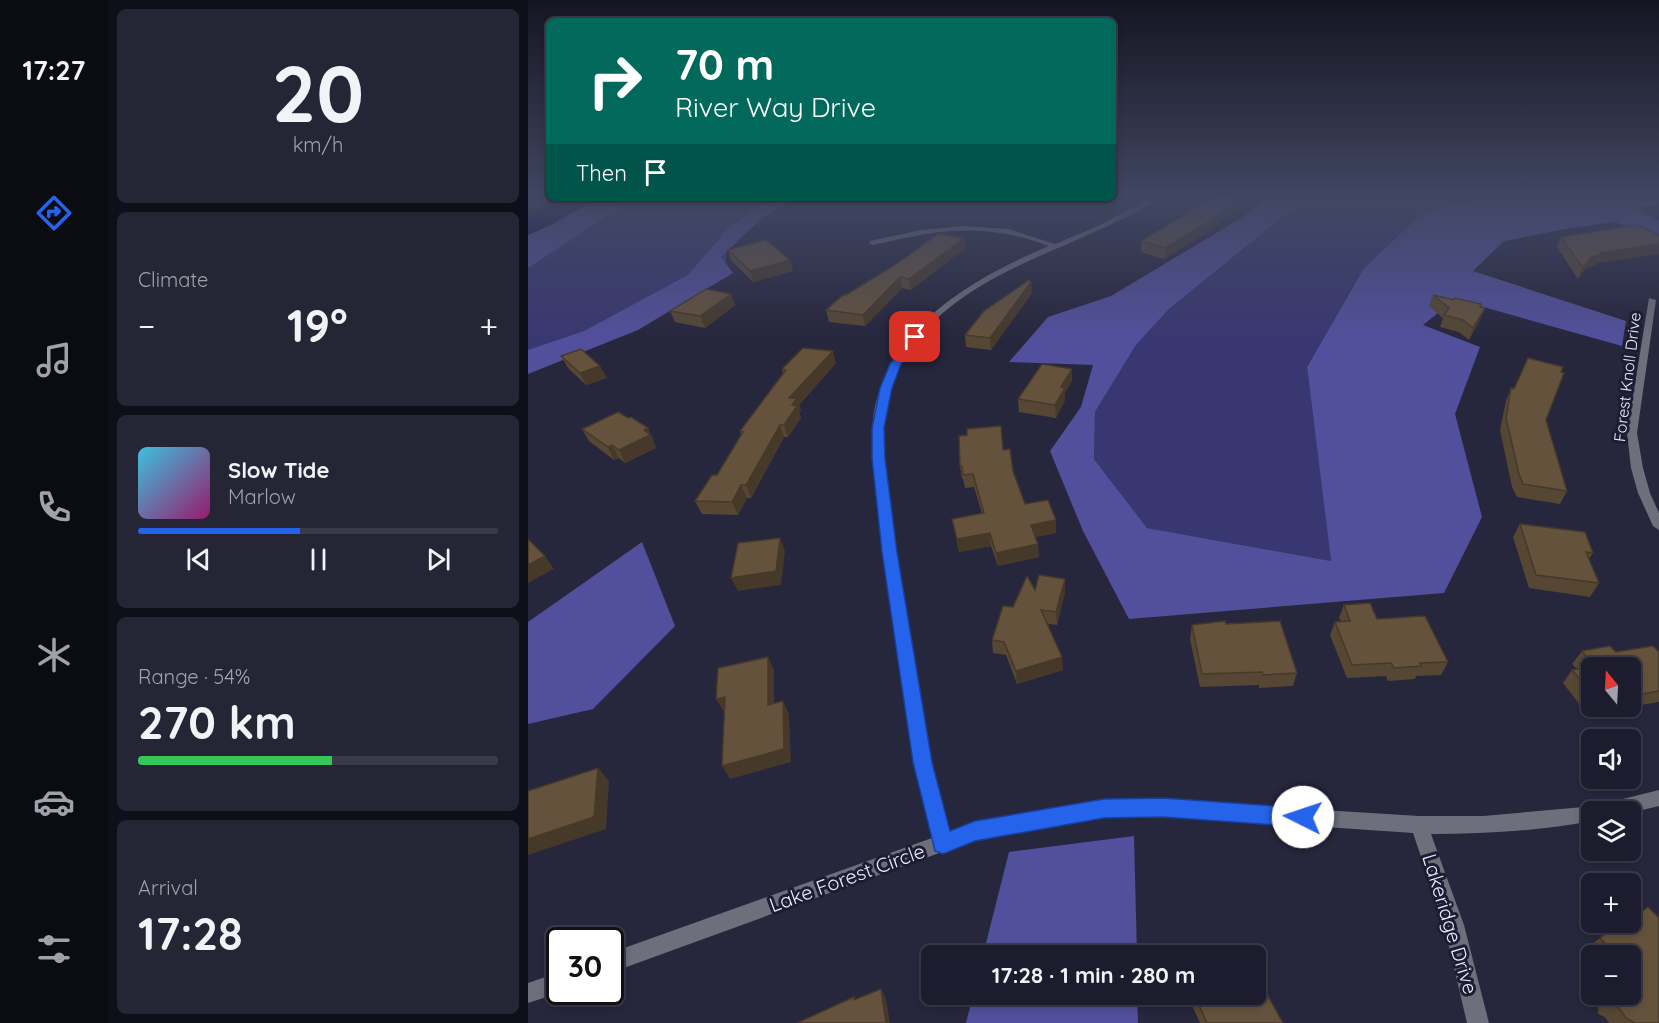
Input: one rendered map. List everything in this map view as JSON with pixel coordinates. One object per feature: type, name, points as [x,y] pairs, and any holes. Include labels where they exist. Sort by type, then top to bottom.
[{"type":"street","points":[[943,844],[923,762],[889,552],[879,458],[880,408],[896,364],[925,325],[940,311],[976,284],[1058,245]]},
{"type":"street","name":"Forest Knoll Drive","points":[[1652,300],[1632,433],[1639,477],[1659,525]]},
{"type":"street","points":[[1641,802],[1659,798]]},
{"type":"street","name":"Lake Forest Circle","points":[[624,958],[975,831],[1104,808],[1163,808],[1419,825],[1483,825],[1581,815]]},
{"type":"street","name":"Lakeridge Drive","points":[[1419,825],[1454,925],[1478,1023]]},
{"type":"street","points":[[528,993],[546,987]]},
{"type":"shaded area","points":[[528,245],[563,245],[528,268]]},
{"type":"shaded area","points":[[533,245],[727,245],[726,262],[606,338],[528,362],[528,248]]},
{"type":"shaded area","points":[[714,245],[734,245],[721,257],[733,273],[638,330],[528,374],[528,350],[584,331],[688,275]]},
{"type":"shaded area","points":[[1197,245],[1248,245],[1169,309],[1136,345],[1095,412],[1094,459],[1147,528],[1331,561],[1307,367],[1364,268],[1389,245],[1500,245],[1473,271],[1626,321],[1622,346],[1455,299],[1423,325],[1480,347],[1455,414],[1482,517],[1444,593],[1129,619],[1083,531],[1050,451],[1081,407],[1093,365],[1009,362],[1048,317],[1111,296]]},
{"type":"shaded area","points":[[1248,245],[1389,245],[1364,268],[1307,367],[1331,561],[1147,528],[1094,459],[1095,412],[1136,345],[1169,309]]},
{"type":"shaded area","points":[[642,542],[675,626],[593,709],[528,724],[528,622]]},
{"type":"shaded area","points":[[1134,836],[1137,945],[986,945],[1009,852]]},
{"type":"shaded area","points":[[970,1005],[1137,1005],[1138,1023],[966,1023]]},
{"type":"building","points":[[748,245],[772,245],[790,260],[750,271],[728,250]]},
{"type":"building","points":[[923,245],[955,245],[909,279],[900,277],[863,315],[826,310],[843,295],[898,263]]},
{"type":"building","points":[[1154,245],[1170,245],[1165,248]]},
{"type":"building","points":[[1566,245],[1654,245],[1600,253],[1600,255],[1591,257],[1583,268]]},
{"type":"building","points":[[1029,280],[1031,282],[990,338],[965,335],[984,311]]},
{"type":"building","points":[[706,289],[731,294],[700,316],[670,311]]},
{"type":"building","points":[[1433,295],[1481,304],[1480,307],[1485,308],[1473,328],[1463,320],[1444,315],[1449,308]]},
{"type":"building","points":[[803,348],[833,351],[789,398],[797,398],[792,405],[797,406],[784,425],[780,425],[746,485],[741,485],[732,502],[695,501],[712,475],[717,475],[743,432],[740,431],[786,370],[782,369]]},
{"type":"building","points":[[581,349],[600,366],[580,373],[561,356]]},
{"type":"building","points":[[1528,358],[1563,367],[1561,372],[1564,373],[1546,420],[1567,491],[1523,484],[1519,474],[1506,418],[1511,388],[1514,389]]},
{"type":"building","points":[[1042,364],[1072,369],[1061,387],[1065,388],[1055,405],[1018,399]]},
{"type":"building","points":[[618,412],[648,428],[644,430],[650,435],[619,450],[612,445],[608,447],[582,429]]},
{"type":"building","points":[[1001,426],[1003,450],[1010,449],[1013,471],[1025,504],[1048,500],[1056,520],[1031,525],[1038,544],[996,553],[990,533],[957,539],[952,519],[984,513],[973,474],[963,475],[962,466],[960,466],[959,436],[967,435],[967,429]]},
{"type":"building","points":[[1520,524],[1585,532],[1593,553],[1586,552],[1599,583],[1536,575]]},
{"type":"building","points":[[780,538],[776,571],[731,578],[738,543]]},
{"type":"building","points":[[528,539],[545,556],[528,565]]},
{"type":"building","points":[[1039,575],[1065,579],[1056,612],[1041,610],[1062,657],[1016,671],[1004,642],[992,640],[1003,606],[1013,607],[1027,576],[1035,590]]},
{"type":"building","points":[[1370,603],[1377,619],[1425,616],[1448,662],[1420,663],[1421,666],[1394,668],[1391,663],[1352,665],[1335,622],[1350,621],[1344,605]]},
{"type":"building","points":[[1225,621],[1226,624],[1280,621],[1297,673],[1202,674],[1192,625]]},
{"type":"building","points":[[1610,646],[1616,652],[1653,646],[1659,652],[1659,691],[1641,694],[1641,657],[1587,657],[1582,651]]},
{"type":"building","points":[[768,657],[768,705],[783,701],[784,749],[722,766],[725,697],[716,699],[718,668]]},
{"type":"building","points":[[1581,668],[1581,681],[1572,670]]},
{"type":"building","points":[[598,768],[594,817],[528,839],[528,791]]},
{"type":"building","points":[[1648,907],[1659,918],[1659,1023],[1635,1023],[1626,1018],[1614,1005],[1641,1005],[1641,945],[1607,945],[1600,938],[1606,933],[1641,933],[1641,912]]},
{"type":"building","points":[[881,989],[886,1023],[797,1023],[854,997],[854,1000]]},
{"type":"building","points":[[1266,992],[1283,1023],[1207,1023],[1199,1005],[1266,1005]]},
{"type":"route","points":[[915,337],[896,364],[880,408],[879,458],[889,552],[923,762],[935,819],[943,844],[975,831],[1104,808],[1163,808],[1303,817]]}]
